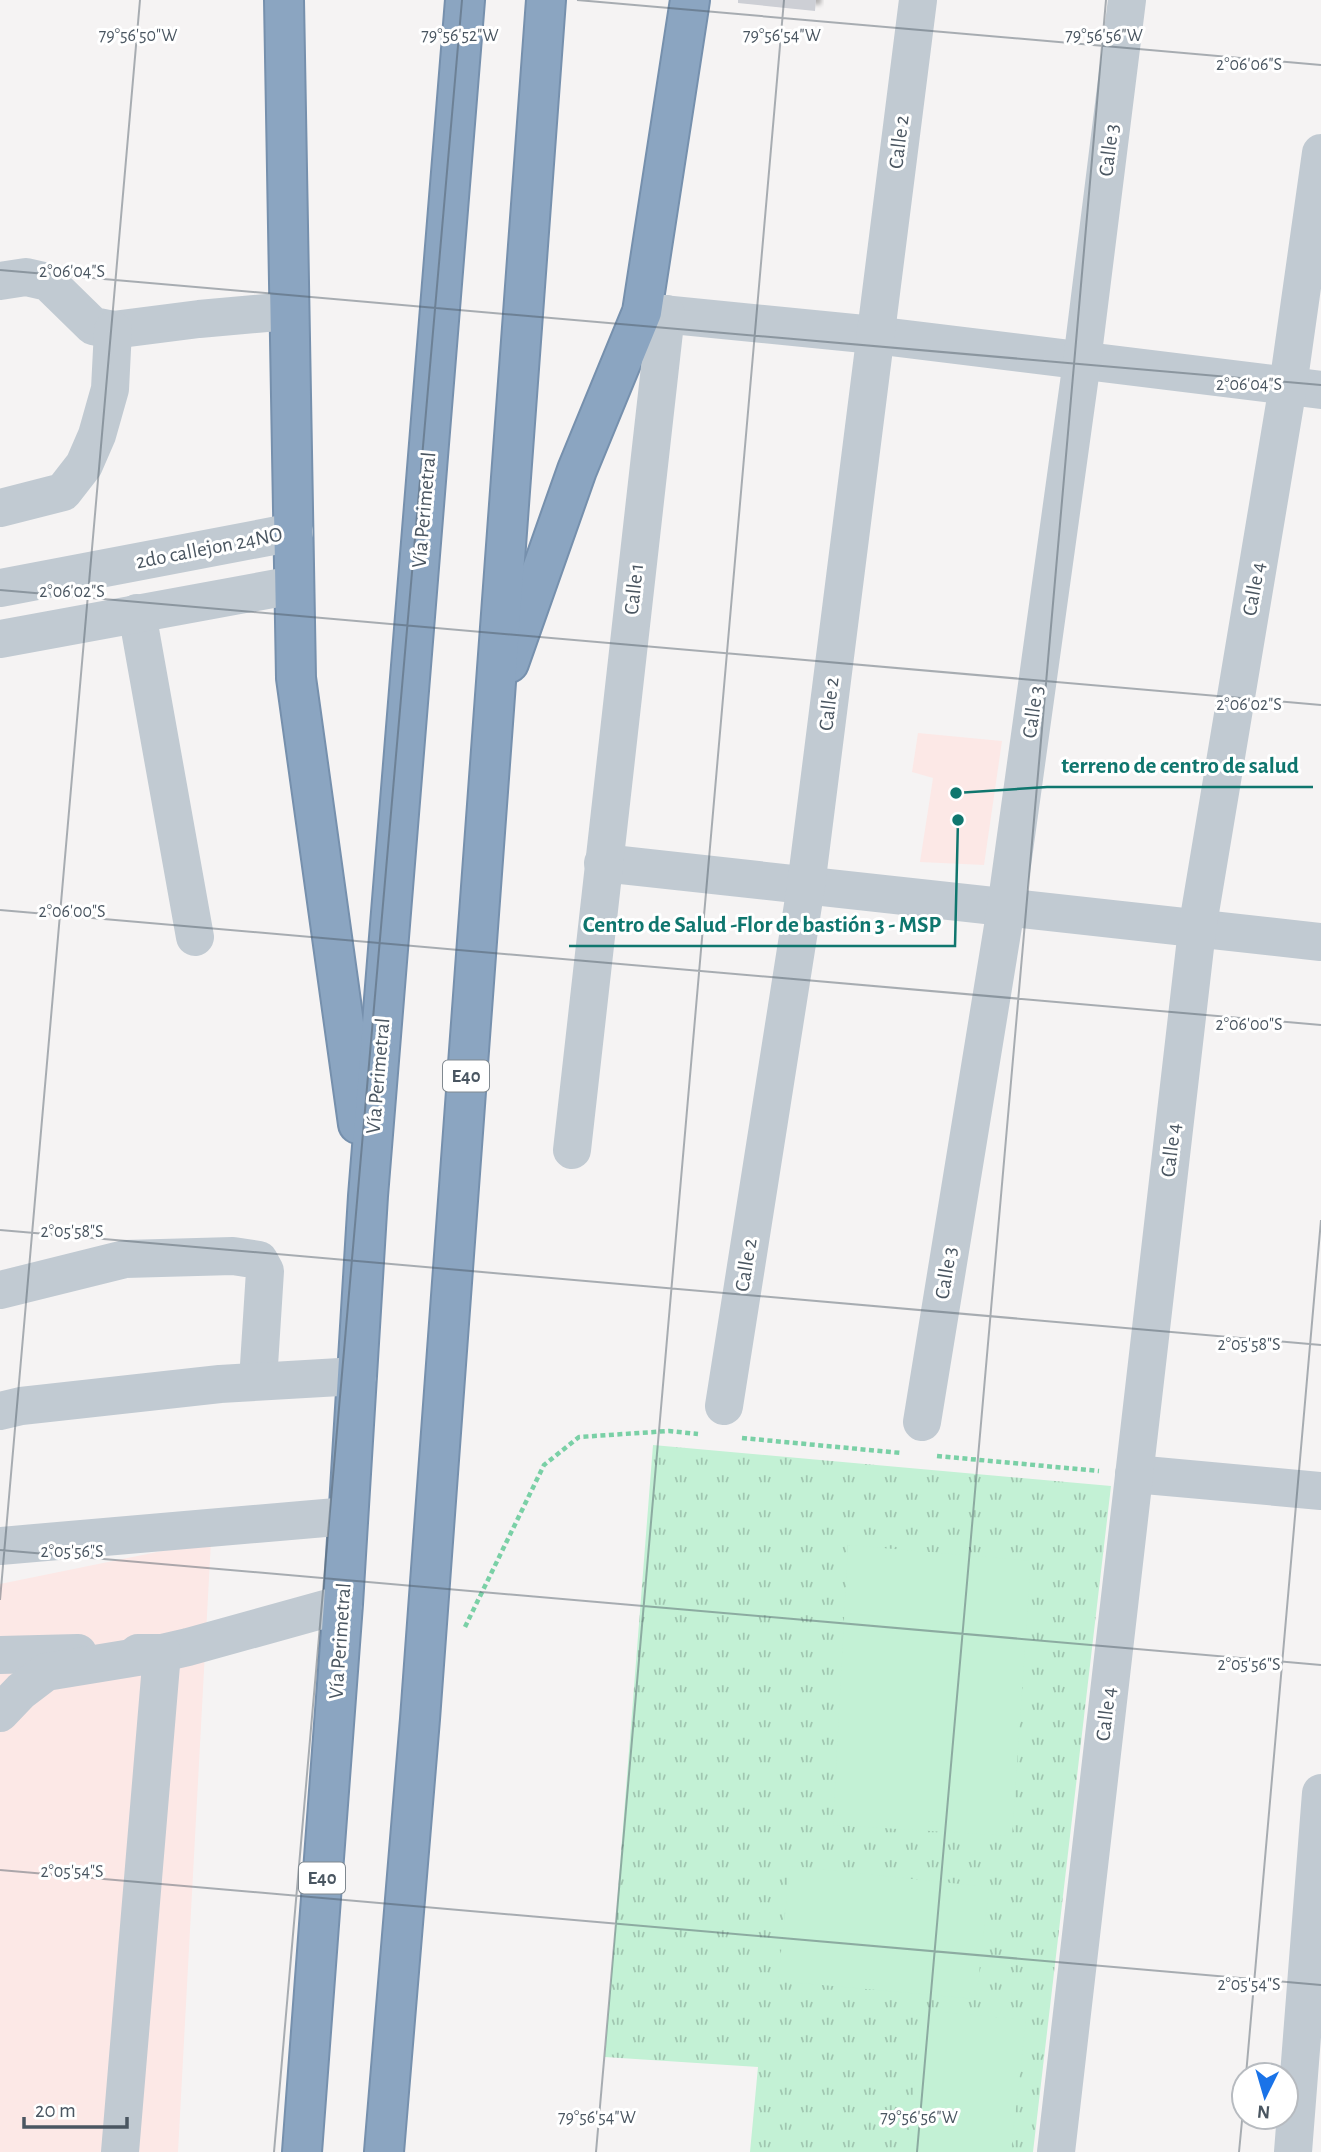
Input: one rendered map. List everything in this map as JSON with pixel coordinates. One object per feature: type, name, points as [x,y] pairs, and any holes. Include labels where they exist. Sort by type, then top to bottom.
[{"type":"highway","points":[[284,0],[296,678],[368,1196]]},
{"type":"highway","name":"Vía Perimetral","points":[[302,2152],[343,1604],[368,1196],[465,0]]},
{"type":"highway","name":"E40","points":[[384,2152],[421,1705],[545,0]]},
{"type":"highway","points":[[492,711],[577,470],[654,313],[691,0]]},
{"type":"street","name":"Calle 2","points":[[724,1426],[806,886],[918,0]]},
{"type":"street","name":"Calle 3","points":[[917,1443],[1006,908],[1082,361],[1127,0]]},
{"type":"street","name":"Calle 4","points":[[1056,2152],[1196,930],[1304,388],[1321,153]]},
{"type":"street","points":[[0,281],[26,277],[48,282],[93,326],[113,330],[289,311]]},
{"type":"street","points":[[654,313],[874,335],[1304,388]]},
{"type":"street","name":"Calle 1","points":[[572,1150],[603,863],[654,313]]},
{"type":"street","points":[[0,508],[63,492],[84,465],[97,435],[110,389],[113,330]]},
{"type":"street","name":"2do callejon 24NO","points":[[0,588],[294,532]]},
{"type":"street","points":[[0,639],[294,585]]},
{"type":"street","points":[[137,613],[195,937]]},
{"type":"street","points":[[603,863],[1321,942]]},
{"type":"street","points":[[0,1290],[125,1259],[233,1256],[259,1260],[265,1271],[258,1381]]},
{"type":"street","points":[[0,1411],[22,1406],[258,1381],[357,1376]]},
{"type":"street","points":[[1134,1474],[1321,1491]]},
{"type":"street","points":[[0,1546],[348,1516]]},
{"type":"street","points":[[0,1713],[21,1691],[46,1672],[162,1653],[343,1604]]},
{"type":"street","points":[[0,1656],[35,1653],[162,1653]]},
{"type":"street","points":[[120,2152],[162,1653]]},
{"type":"street","points":[[1293,2152],[1321,1794]]},
{"type":"path","points":[[461,1634],[544,1465],[579,1437],[724,1426],[917,1443],[1134,1474]]},
{"type":"shaded area","points":[[918,733],[1002,741],[984,865],[920,862],[933,778],[912,772]]},
{"type":"shaded area","points":[[211,1541],[178,2152],[0,2152],[0,1584]]},
{"type":"green space","points":[[653,1445],[1111,1486],[1033,2152],[750,2152],[758,2067],[605,2057]]},
{"type":"green space","points":[[848,1545],[1031,1561],[1012,1836],[833,1825]]},
{"type":"green space","points":[[790,1866],[989,1887],[976,1999],[778,1981]]},
{"type":"green space","points":[[922,2010],[1026,2020],[1011,2152],[908,2152]]},
{"type":"building","points":[[738,0],[816,0],[815,11],[738,3]]},
{"type":"place","name":"terreno de centro de salud","points":[[956,793]]},
{"type":"place","name":"Centro de Salud -Flor de bastión 3 - MSP","points":[[958,820]]}]
